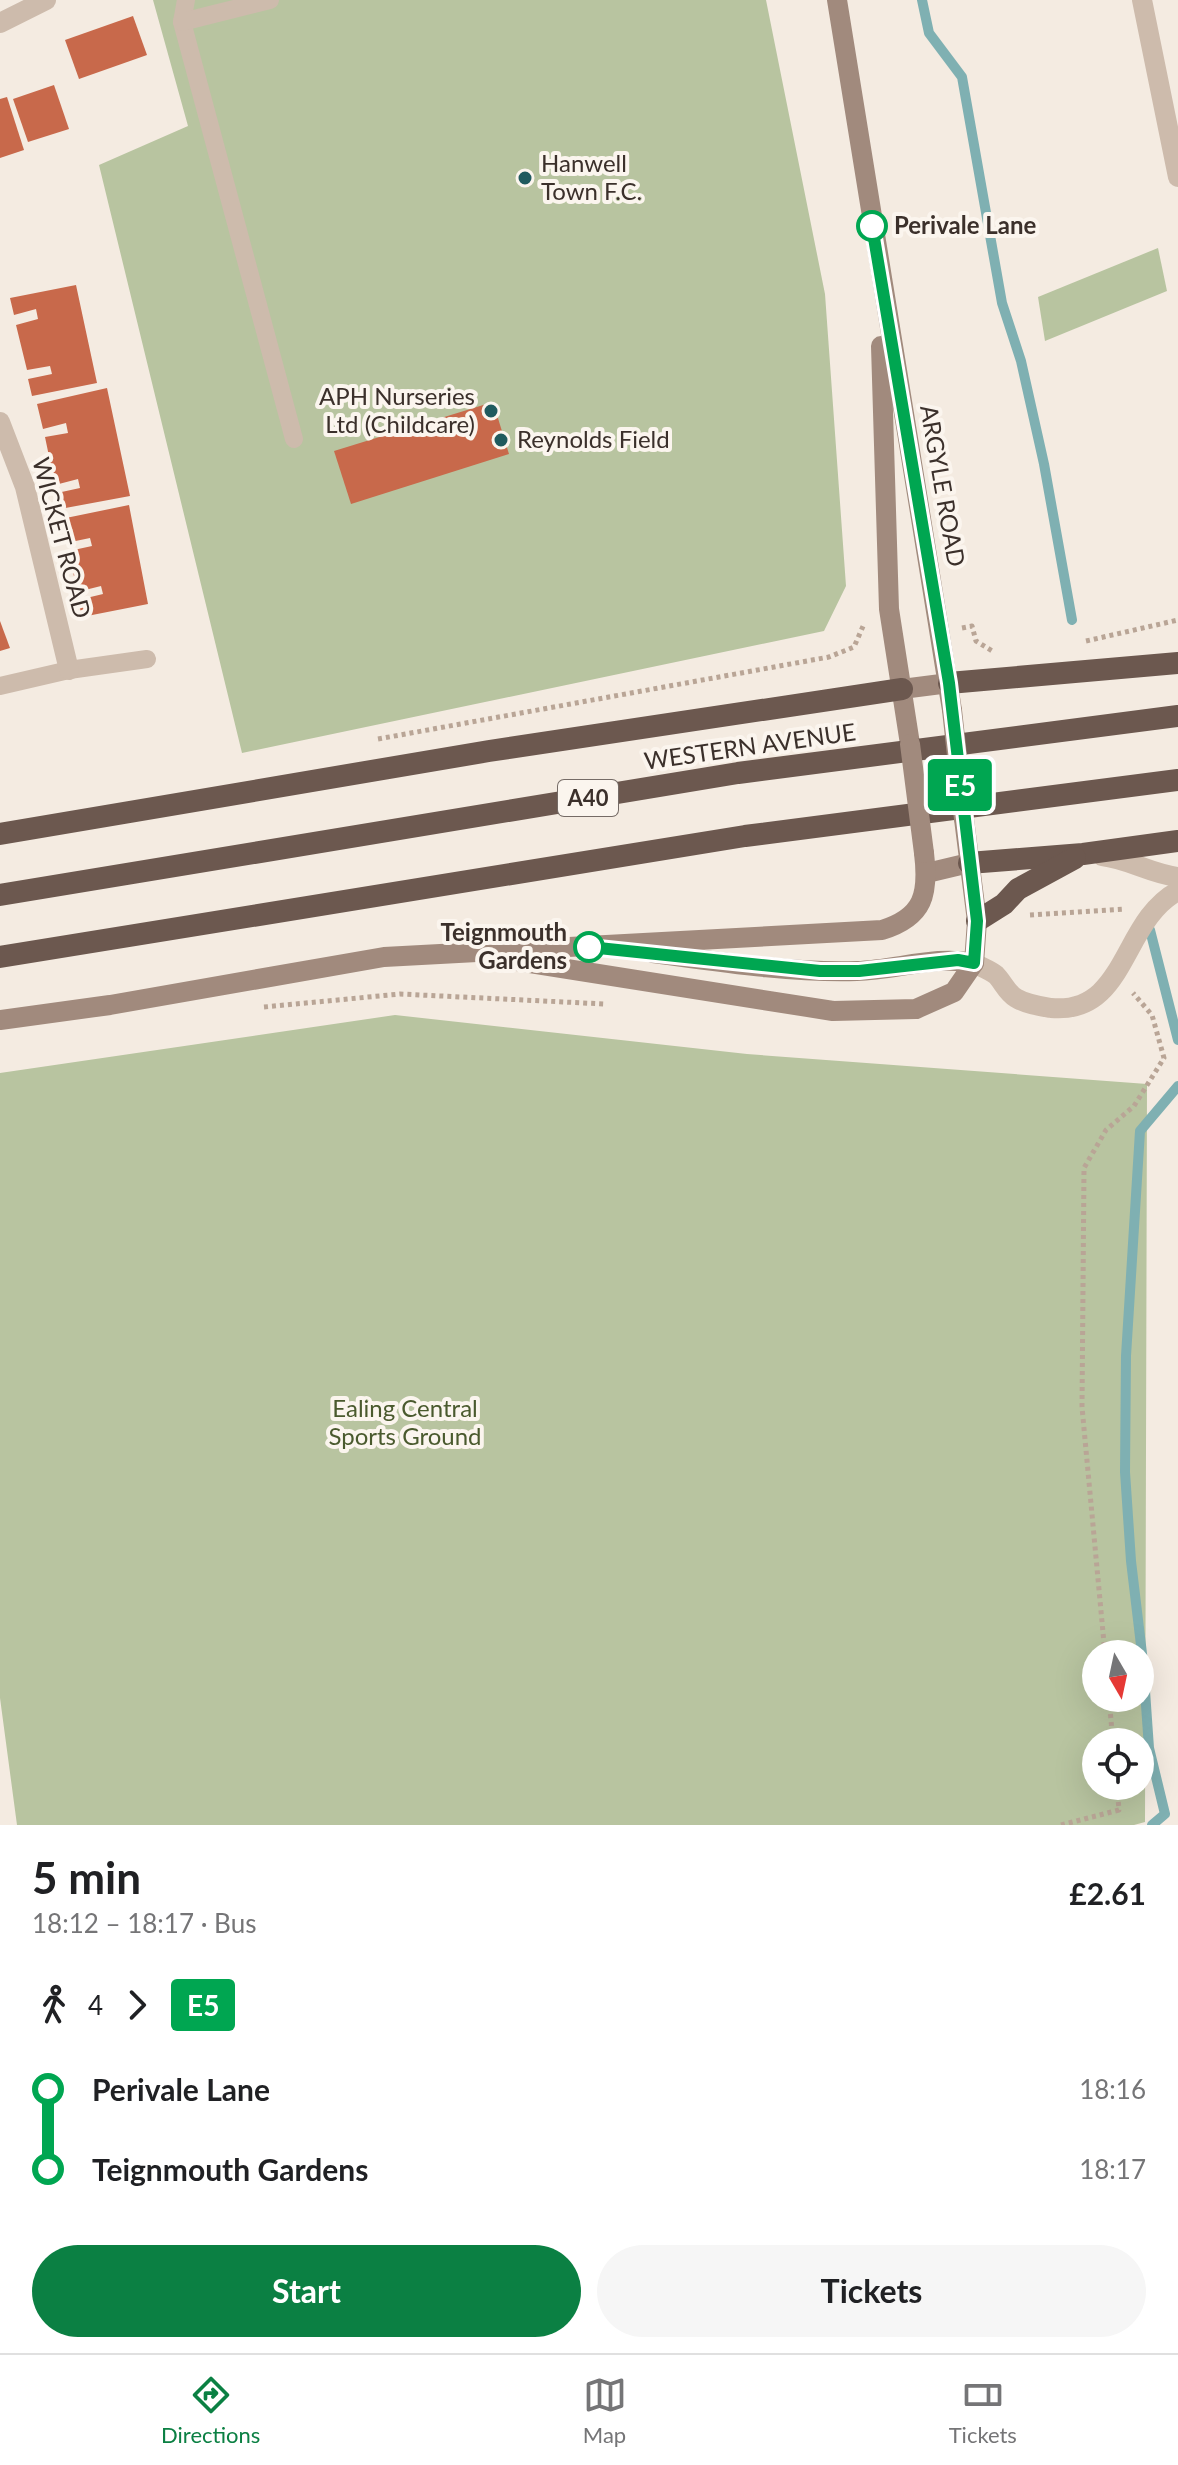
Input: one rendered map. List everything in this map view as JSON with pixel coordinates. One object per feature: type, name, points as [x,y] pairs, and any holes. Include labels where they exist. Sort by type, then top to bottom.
[{"type":"highway","points":[[949,683],[1178,663]]},
{"type":"highway","points":[[0,834],[489,751],[902,689]]},
{"type":"highway","name":"WESTERN AVENUE","points":[[0,895],[738,773],[1178,716]]},
{"type":"highway","points":[[0,957],[745,836],[1178,780]]},
{"type":"highway","points":[[968,855],[1083,854],[1178,841]]},
{"type":"highway","points":[[977,921],[1004,904],[1018,889],[1083,854]]},
{"type":"main road","name":"ARGYLE ROAD","points":[[837,0],[878,270],[949,683],[977,921],[974,963]]},
{"type":"main road","name":"ARGYLE ROAD","points":[[878,270],[889,609],[926,863]]},
{"type":"main road","points":[[902,689],[949,683]]},
{"type":"main road","points":[[0,1020],[110,1005],[384,957],[882,930],[902,924],[915,913],[924,897],[926,863],[968,855]]},
{"type":"main road","points":[[468,954],[833,1011],[878,1013],[916,1009],[940,1001],[954,992],[974,963],[958,960],[859,971],[820,971],[601,947]]},
{"type":"street","points":[[0,23],[46,0]]},
{"type":"street","points":[[1142,0],[1178,177]]},
{"type":"street","name":"WICKET ROAD","points":[[0,422],[25,487],[69,670]]},
{"type":"street","points":[[1083,854],[1127,859],[1163,875],[1178,877]]},
{"type":"street","points":[[974,963],[995,974],[1014,997],[1038,1006],[1061,1009],[1085,1003],[1103,990],[1117,974],[1146,916],[1178,891]]},
{"type":"lane","points":[[186,0],[182,22],[294,439]]},
{"type":"lane","points":[[182,22],[270,0]]},
{"type":"lane","points":[[0,686],[69,670],[147,659]]},
{"type":"path","points":[[1071,645],[1178,620]]},
{"type":"path","points":[[540,709],[829,657],[854,647],[866,621]]},
{"type":"path","points":[[966,627],[972,626],[976,641],[1002,655]]},
{"type":"path","points":[[1027,915],[1129,909]]},
{"type":"path","points":[[1104,1640],[1082,1407],[1084,1168],[1106,1130],[1134,1106],[1164,1058],[1152,1015],[1117,974]]},
{"type":"path","points":[[254,1008],[400,994],[608,1005]]},
{"type":"path","points":[[1061,1825],[1119,1810],[1118,1800]]},
{"type":"green space","name":"Reynolds Field","points":[[153,0],[766,0],[825,294],[846,586],[824,631],[242,753],[99,165],[188,126]]},
{"type":"green space","points":[[1158,248],[1167,291],[1045,341],[1038,297]]},
{"type":"green space","name":"Ealing Central Sports Ground","points":[[395,1015],[747,1054],[1147,1084],[1145,1640],[1082,1640],[1082,1712],[1145,1712],[1145,1728],[1082,1728],[1082,1800],[1145,1800],[1145,1822],[1134,1825],[17,1825],[0,1698],[0,1073]]},
{"type":"building","points":[[133,16],[147,55],[79,79],[65,40]]},
{"type":"building","points":[[54,85],[69,129],[28,142],[13,99]]},
{"type":"building","points":[[7,97],[24,150],[0,158],[0,99]]},
{"type":"building","points":[[76,285],[97,383],[32,396],[28,379],[52,374],[50,366],[27,370],[16,325],[38,319],[36,309],[14,315],[10,298]]},
{"type":"building","points":[[107,388],[130,496],[60,509],[57,493],[80,488],[78,479],[55,485],[45,437],[68,433],[66,423],[43,429],[37,404]]},
{"type":"building","points":[[493,402],[509,454],[351,504],[334,451]]},
{"type":"building","points":[[129,505],[148,604],[82,617],[78,600],[103,594],[101,586],[77,592],[69,551],[92,546],[90,538],[66,543],[61,519]]},
{"type":"building","points":[[0,621],[10,648],[0,651]]},
{"type":"waterway","points":[[922,0],[929,33],[962,77],[1002,303],[1021,361],[1044,464],[1072,620]]},
{"type":"waterway","points":[[1150,930],[1178,1040]]},
{"type":"waterway","points":[[1152,1825],[1165,1814],[1149,1748],[1131,1561],[1125,1472],[1126,1356],[1140,1131],[1178,1086]]},
{"type":"bus line","name":"E5","points":[[589,947],[820,971],[859,971],[937,961],[974,963],[977,921],[949,683],[872,226]]},
{"type":"place","name":"Hanwell Town F.C.","points":[[525,178]]},
{"type":"place","name":"Perivale Lane","points":[[872,226]]},
{"type":"place","name":"APH Nurseries Ltd (Childcare)","points":[[491,411]]},
{"type":"place","name":"Reynolds Field","points":[[501,440]]},
{"type":"place","name":"Teignmouth Gardens","points":[[589,947]]}]
